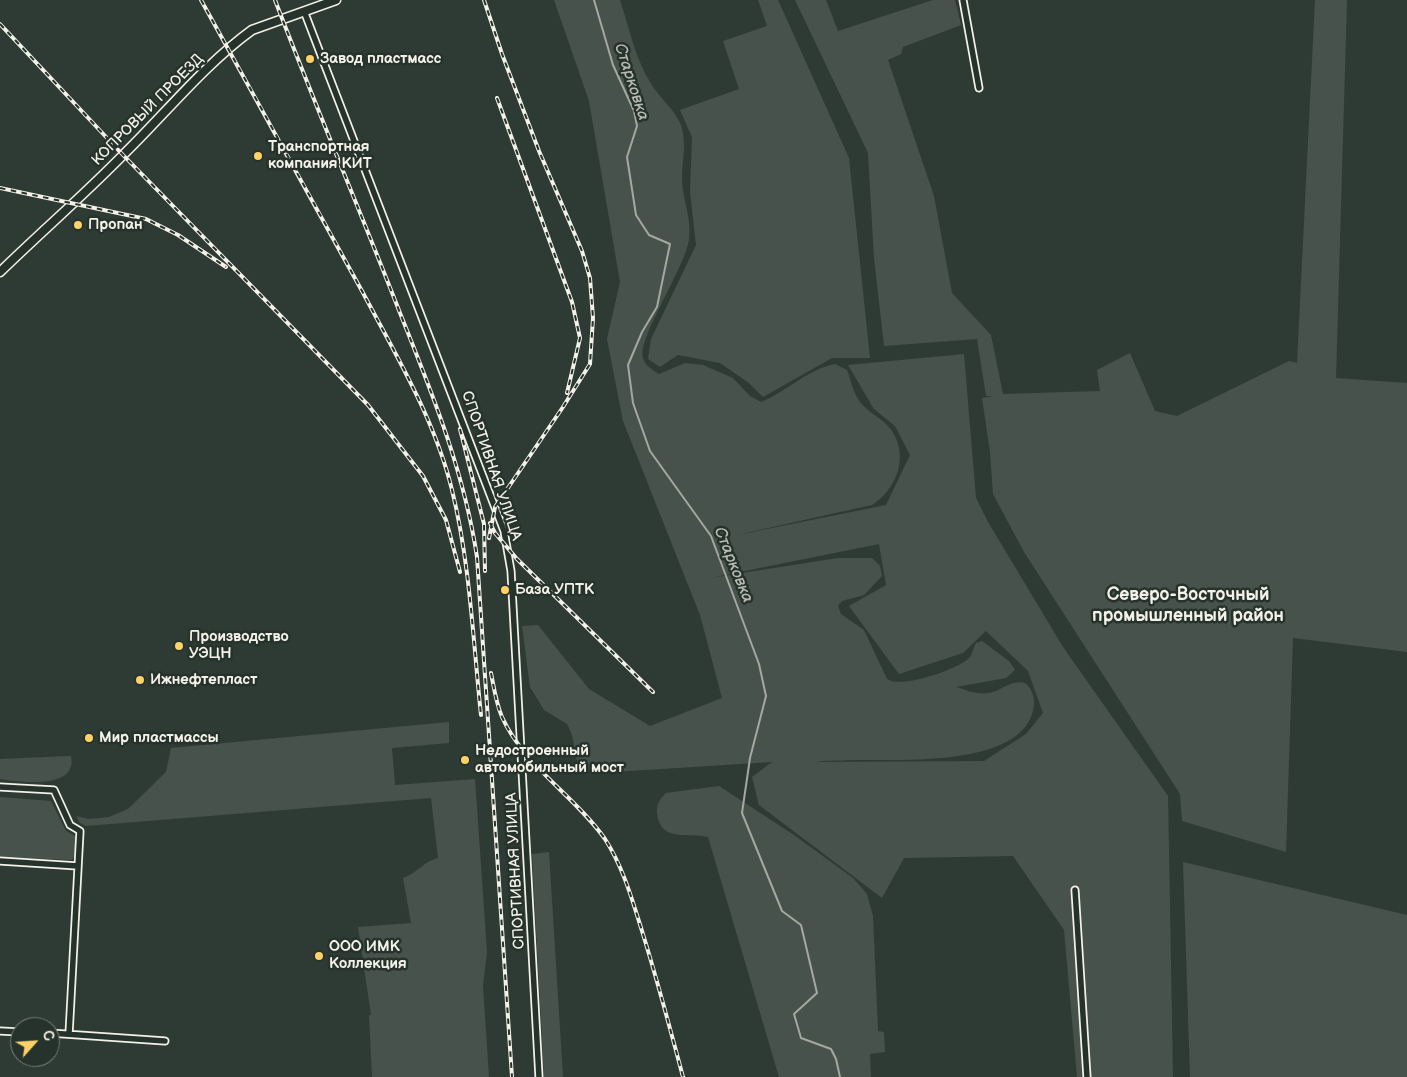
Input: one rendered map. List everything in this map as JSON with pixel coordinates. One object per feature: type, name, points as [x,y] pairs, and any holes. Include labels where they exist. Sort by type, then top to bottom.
[{"type":"main road","name":"КОПРОВЫЙ ПРОЕЗД","points":[[0,272],[243,37],[252,30],[336,0]]},
{"type":"street","points":[[963,0],[979,88]]},
{"type":"street","name":"СПОРТИВНАЯ УЛИЦА","points":[[304,11],[504,531],[510,571],[540,1077]]},
{"type":"street","points":[[0,787],[54,790],[70,825],[80,831],[69,1034]]},
{"type":"street","points":[[0,861],[78,866]]},
{"type":"street","points":[[1075,890],[1087,1077]]},
{"type":"street","points":[[60,1034],[165,1041]]},
{"type":"shaded area","points":[[554,0],[620,0],[636,53],[645,73],[678,119],[683,132],[682,186],[690,231],[689,239],[686,252],[647,335],[643,348],[643,358],[647,366],[659,374],[685,363],[703,365],[733,378],[750,396],[761,402],[806,376],[835,364],[847,370],[860,402],[887,425],[899,446],[899,468],[895,479],[889,489],[872,505],[732,536],[886,505],[910,455],[895,426],[874,409],[848,365],[964,354],[976,498],[988,522],[1063,647],[1168,796],[1173,1077],[1077,1077],[1064,930],[1013,856],[904,858],[882,898],[759,805],[752,777],[772,762],[613,772],[586,768],[576,759],[567,724],[544,710],[530,687],[522,626],[538,625],[589,689],[650,726],[722,698],[700,615],[623,421],[607,339],[620,282],[589,101]],"holes":[[[879,544],[886,585],[849,606],[899,674],[963,653],[986,631],[1028,671],[1043,713],[1026,734],[984,761],[816,762],[923,759],[952,757],[979,752],[1003,744],[1021,731],[1032,714],[1034,701],[1032,693],[1025,683],[1020,682],[1010,684],[993,692],[984,693],[972,692],[956,687],[1006,678],[1015,670],[1009,661],[982,641],[976,643],[969,658],[951,669],[904,682],[887,679],[864,630],[841,614],[838,606],[842,601],[864,595],[882,576],[880,566],[872,558],[838,558],[710,578]]]},
{"type":"shaded area","points":[[758,0],[778,0],[849,158],[870,358],[832,358],[763,397],[749,383],[720,363],[678,355],[660,367],[648,359],[651,339],[696,245],[690,192],[692,137],[680,110],[739,89],[723,41],[767,26]]},
{"type":"shaded area","points":[[795,0],[826,0],[838,31],[933,0],[955,0],[961,25],[903,47],[901,54],[888,60],[934,196],[952,293],[991,335],[1003,394],[1100,391],[1097,370],[1130,353],[1155,411],[1177,416],[1289,361],[1297,363],[1315,0],[1347,0],[1336,378],[1407,383],[1407,652],[1293,638],[1286,852],[1182,821],[1180,794],[1024,552],[993,494],[990,452],[982,398],[994,396],[986,396],[977,339],[884,346],[874,258],[868,153]]},
{"type":"shaded area","points":[[449,722],[449,743],[392,748],[395,785],[475,779],[487,952],[483,986],[489,1077],[372,1077],[369,1015],[371,1015],[358,927],[411,923],[403,878],[433,859],[438,858],[431,798],[86,826],[80,823],[76,816],[89,819],[109,817],[128,809],[166,772],[171,748]]},
{"type":"shaded area","points":[[71,756],[71,767],[66,774],[57,779],[34,782],[0,779],[0,759]]},
{"type":"shaded area","points":[[719,786],[794,835],[853,878],[867,894],[873,916],[878,1031],[884,1032],[885,1052],[870,1054],[871,1077],[779,1077],[708,837],[670,833],[664,829],[657,814],[659,803],[666,793]]},
{"type":"shaded area","points":[[0,797],[51,801],[66,831],[77,837],[76,854],[72,860],[0,857]]},
{"type":"shaded area","points":[[549,852],[563,1077],[544,1077],[532,854]]},
{"type":"shaded area","points":[[1183,862],[1407,915],[1407,1077],[1190,1077]]},
{"type":"waterway","name":"Старковка","points":[[594,0],[613,65],[634,111],[637,126],[627,157],[636,215],[649,235],[670,244],[657,307],[642,332],[628,365],[633,403],[650,451],[711,536],[759,664],[766,696],[750,758],[742,813],[782,911],[801,925],[817,993],[794,1014],[801,1038],[831,1049],[836,1059],[840,1077]]},
{"type":"railway","points":[[201,0],[388,339],[436,438],[452,490],[463,545],[481,715]]},
{"type":"railway","points":[[275,0],[424,373],[446,433],[471,525],[477,557],[512,1077]]},
{"type":"railway","points":[[484,0],[502,54],[539,151],[582,251],[590,278],[593,318],[590,364],[495,507],[489,538]]},
{"type":"railway","points":[[0,24],[123,155],[368,405],[423,476],[446,520],[460,572]]},
{"type":"railway","points":[[497,98],[572,302],[580,338],[567,393]]},
{"type":"railway","points":[[0,188],[146,219],[178,235],[226,267]]},
{"type":"railway","points":[[460,429],[484,524],[485,571]]},
{"type":"railway","points":[[490,523],[495,533],[517,559],[653,692]]},
{"type":"railway","points":[[491,673],[500,712],[512,735],[536,766],[593,823],[605,839],[617,861],[631,895],[648,949],[683,1077]]},
{"type":"place","name":"Завод пластмасс","points":[[310,59]]},
{"type":"place","name":"Транспортная компания КИТ","points":[[258,156]]},
{"type":"place","name":"Пропан","points":[[78,225]]},
{"type":"place","name":"База УПТК","points":[[505,590]]},
{"type":"place","name":"Производство УЭЦН","points":[[179,646]]},
{"type":"place","name":"Ижнефтепласт","points":[[140,680]]},
{"type":"place","name":"Мир пластмассы","points":[[89,738]]},
{"type":"place","name":"Недостроенный автомобильный мост","points":[[465,760]]},
{"type":"place","name":"ООО ИМК Коллекция","points":[[319,956]]},
{"type":"district","name":"Северо-Восточный промышленный район","points":[[1188,605]]}]
